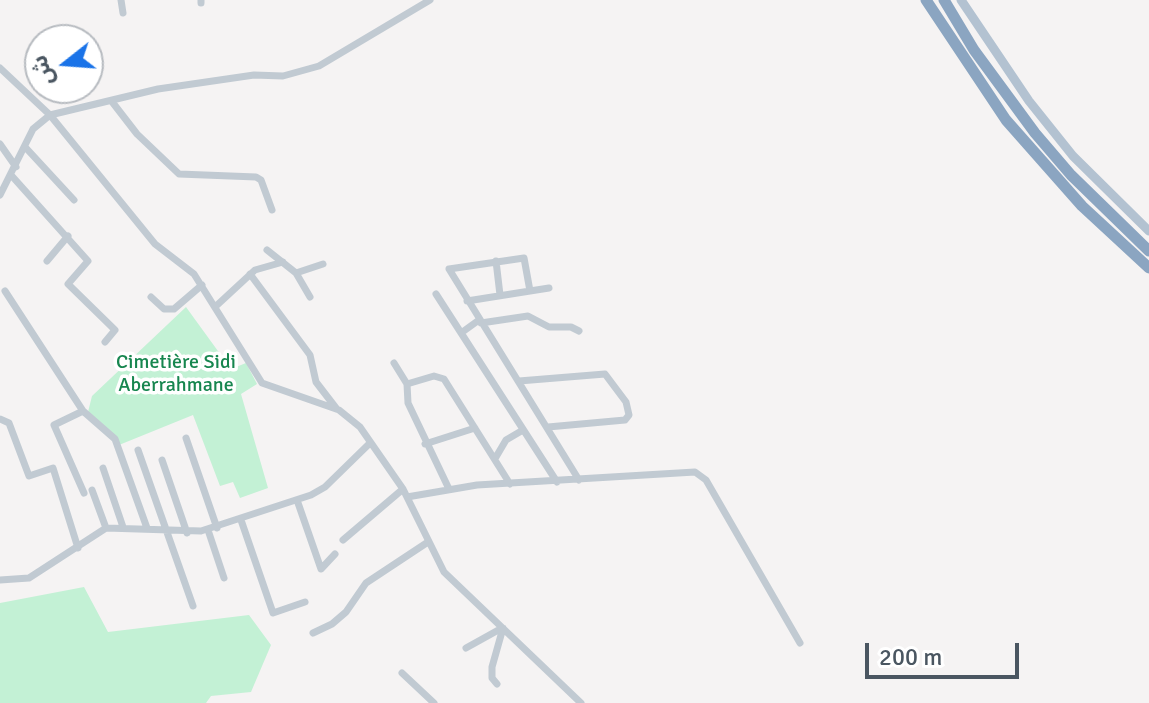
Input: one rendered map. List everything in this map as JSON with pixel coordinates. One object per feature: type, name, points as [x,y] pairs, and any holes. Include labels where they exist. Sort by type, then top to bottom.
[{"type":"highway","points":[[926,0],[1006,120],[1082,206],[1149,268]]},
{"type":"highway","points":[[944,0],[974,50],[1053,154],[1149,251]]},
{"type":"highway","points":[[951,0],[974,50]]},
{"type":"main road","points":[[961,0],[1029,101],[1064,145],[1149,231]]},
{"type":"street","points":[[121,0],[123,13]]},
{"type":"street","points":[[0,195],[33,129],[50,115],[113,103],[158,89],[254,75],[283,76],[319,66],[430,0]]},
{"type":"street","points":[[0,68],[50,115],[155,244],[194,274],[262,383],[337,409]]},
{"type":"street","points":[[113,103],[137,134],[179,174],[256,177],[261,180],[272,210]]},
{"type":"street","points":[[0,144],[16,167]]},
{"type":"street","points":[[26,148],[74,200]]},
{"type":"street","points":[[11,175],[88,261],[68,284],[115,330],[105,342]]},
{"type":"street","points":[[47,261],[68,236]]},
{"type":"street","points":[[267,250],[296,273],[310,297]]},
{"type":"street","points":[[530,291],[527,259],[449,269],[579,480]]},
{"type":"street","points":[[496,261],[500,295]]},
{"type":"street","points":[[215,307],[250,274],[283,262]]},
{"type":"street","points":[[296,273],[323,264]]},
{"type":"street","points":[[250,274],[310,355],[316,382],[337,409],[360,427],[405,493],[444,572],[581,703]]},
{"type":"street","points":[[151,297],[164,309],[174,309],[202,285]]},
{"type":"street","points":[[467,301],[549,288]]},
{"type":"street","points":[[5,291],[83,411],[115,439],[147,528]]},
{"type":"street","points":[[436,294],[557,482]]},
{"type":"street","points":[[461,333],[480,321],[528,316],[549,327],[571,327],[579,331]]},
{"type":"street","points":[[394,363],[407,384],[408,403],[425,444],[449,489]]},
{"type":"street","points":[[519,381],[605,374],[626,402],[629,415],[625,420],[548,427]]},
{"type":"street","points":[[407,384],[434,376],[444,379],[496,457],[510,484]]},
{"type":"street","points":[[83,411],[54,425],[106,528]]},
{"type":"street","points":[[0,419],[9,423],[29,476],[53,468],[78,548]]},
{"type":"street","points":[[425,444],[475,428]]},
{"type":"street","points":[[496,457],[506,440],[523,430]]},
{"type":"street","points":[[186,438],[224,578]]},
{"type":"street","points":[[0,580],[29,578],[106,528],[147,528],[187,533],[213,529],[297,500],[325,487],[369,444]]},
{"type":"street","points":[[138,450],[193,606]]},
{"type":"street","points":[[162,460],[187,533]]},
{"type":"street","points":[[103,468],[123,527]]},
{"type":"street","points":[[343,540],[405,493],[685,472],[701,475],[800,643]]},
{"type":"street","points":[[297,500],[321,569],[335,554]]},
{"type":"street","points":[[241,520],[273,613],[305,602]]},
{"type":"street","points":[[313,633],[332,624],[346,612],[366,583],[428,542]]},
{"type":"street","points":[[466,648],[503,628]]},
{"type":"street","points":[[497,684],[492,667],[503,628]]},
{"type":"street","points":[[402,673],[434,703]]},
{"type":"green space","name":"Cimetière Sidi Aberrahmane","points":[[186,307],[231,369],[246,363],[257,384],[241,394],[268,488],[240,498],[233,482],[220,486],[193,415],[119,445],[88,412],[92,396]]},
{"type":"green space","points":[[84,587],[108,632],[249,615],[271,645],[251,692],[211,696],[206,703],[0,703],[0,603]]}]
